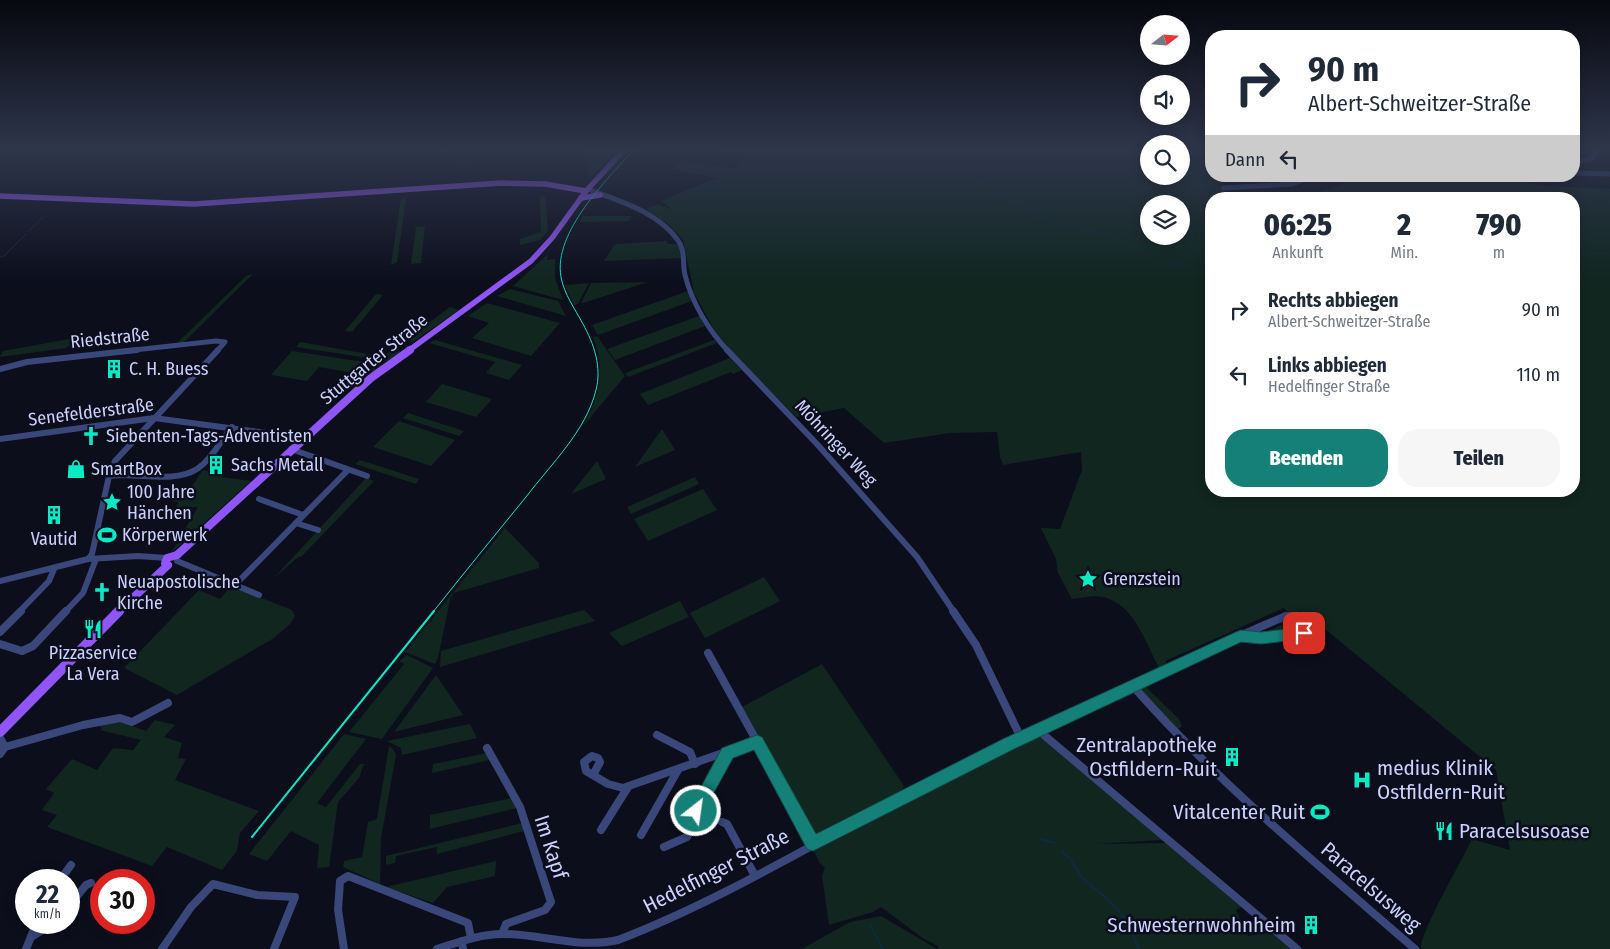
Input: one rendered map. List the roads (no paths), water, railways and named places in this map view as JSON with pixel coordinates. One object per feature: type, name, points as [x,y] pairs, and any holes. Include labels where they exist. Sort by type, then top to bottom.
[{"type":"main road","points":[[0,196],[129,204],[189,204],[341,193]]},
{"type":"main road","points":[[578,193],[579,200],[590,195],[600,195]]},
{"type":"main road","name":"Stuttgarter Straße","points":[[177,558],[291,449],[392,360],[523,267],[549,242],[584,193]]},
{"type":"main road","points":[[0,732],[85,642],[167,561],[177,558]]},
{"type":"street","name":"Möhringer Weg","points":[[596,193],[610,197]]},
{"type":"street","name":"Möhringer Weg","points":[[598,193],[652,216],[678,240],[683,248],[684,270],[691,294],[714,336],[817,444],[920,561],[976,645],[1021,738]]},
{"type":"street","name":"Riedstraße","points":[[0,369],[27,362],[225,341],[224,345],[154,418]]},
{"type":"street","name":"Senefelderstraße","points":[[0,439],[154,418],[304,438]]},
{"type":"street","points":[[0,644],[22,651],[33,646],[82,593],[92,559],[109,476],[118,456],[154,418]]},
{"type":"street","points":[[109,476],[123,473],[175,475],[188,473],[200,466],[232,427]]},
{"type":"street","points":[[291,449],[367,476]]},
{"type":"street","points":[[236,584],[348,470]]},
{"type":"street","points":[[259,499],[303,515]]},
{"type":"street","points":[[296,523],[318,530]]},
{"type":"street","points":[[0,581],[92,559],[138,556],[167,561]]},
{"type":"street","points":[[177,558],[259,595]]},
{"type":"street","points":[[0,632],[49,581],[54,569]]},
{"type":"street","name":"Hedelfinger Straße","points":[[437,949],[502,934],[530,936],[587,948],[622,939],[1021,738],[1132,685],[1241,636],[1290,616],[1300,619],[1305,628],[1304,633],[1300,634],[1261,638],[1241,636]]},
{"type":"street","points":[[708,653],[813,843]]},
{"type":"street","name":"Paracelsusweg","points":[[1132,685],[1169,727],[1241,799],[1415,949]]},
{"type":"street","points":[[0,738],[3,751],[83,725],[120,718],[132,722],[168,702]]},
{"type":"street","points":[[1038,730],[1296,949]]},
{"type":"street","points":[[657,736],[690,752],[695,764]]},
{"type":"street","points":[[593,776],[617,788],[628,787],[757,741]]},
{"type":"street","name":"Im Kapf","points":[[487,748],[520,807],[551,902],[546,909],[506,924],[502,934]]},
{"type":"street","points":[[664,847],[687,837],[694,824],[696,811],[728,752]]},
{"type":"street","points":[[641,835],[678,770]]},
{"type":"street","points":[[602,830],[628,787]]},
{"type":"street","points":[[722,822],[727,824],[754,874]]},
{"type":"street","points":[[68,869],[71,865]]},
{"type":"street","points":[[344,949],[338,910],[342,878],[349,877],[465,921],[470,925],[465,943]]},
{"type":"street","points":[[80,892],[90,883]]},
{"type":"street","points":[[162,949],[191,908],[213,884],[257,895],[295,897],[274,949]]},
{"type":"street","points":[[26,949],[32,934]]},
{"type":"street","points":[[31,937],[36,934]]},
{"type":"waterway","points":[[1005,193],[1037,217],[1115,238],[1205,275]]},
{"type":"waterway","points":[[29,231],[43,217]]},
{"type":"waterway","points":[[0,257],[4,256],[26,234]]},
{"type":"waterway","points":[[1580,235],[1591,241]]},
{"type":"waterway","points":[[1580,252],[1610,254]]},
{"type":"waterway","points":[[1040,839],[1055,843]]},
{"type":"waterway","points":[[1062,850],[1063,854],[1072,859],[1072,863],[1084,880],[1104,896],[1125,918],[1139,949]]},
{"type":"waterway","points":[[870,925],[883,949]]},
{"type":"tram line","points":[[433,612],[567,446],[591,405],[598,381],[596,356],[587,332],[565,289],[561,277],[561,260],[565,242],[573,225],[595,193]]},
{"type":"tram line","points":[[252,837],[434,611]]},
{"type":"place","name":"C. H. Buess","points":[[114,369]]},
{"type":"place","name":"Siebenten-Tags-Adventisten","points":[[91,436]]},
{"type":"place","name":"Sachs Metall","points":[[216,465]]},
{"type":"place","name":"SmartBox","points":[[76,469]]},
{"type":"place","name":"100 Jahre Hänchen","points":[[112,502]]},
{"type":"place","name":"Vautid","points":[[54,515]]},
{"type":"place","name":"Körperwerk","points":[[107,535]]},
{"type":"place","name":"Grenzstein","points":[[1088,579]]},
{"type":"place","name":"Neuapostolische Kirche","points":[[102,592]]},
{"type":"place","name":"Pizzaservice La Vera","points":[[93,629]]},
{"type":"place","name":"Zentralapotheke Ostfildern-Ruit","points":[[1232,757]]},
{"type":"place","name":"medius Klinik Ostfildern-Ruit","points":[[1362,780]]},
{"type":"place","name":"Vitalcenter Ruit","points":[[1320,812]]},
{"type":"place","name":"Paracelsusoase","points":[[1444,831]]},
{"type":"place","name":"Schwesternwohnheim","points":[[1311,925]]}]
